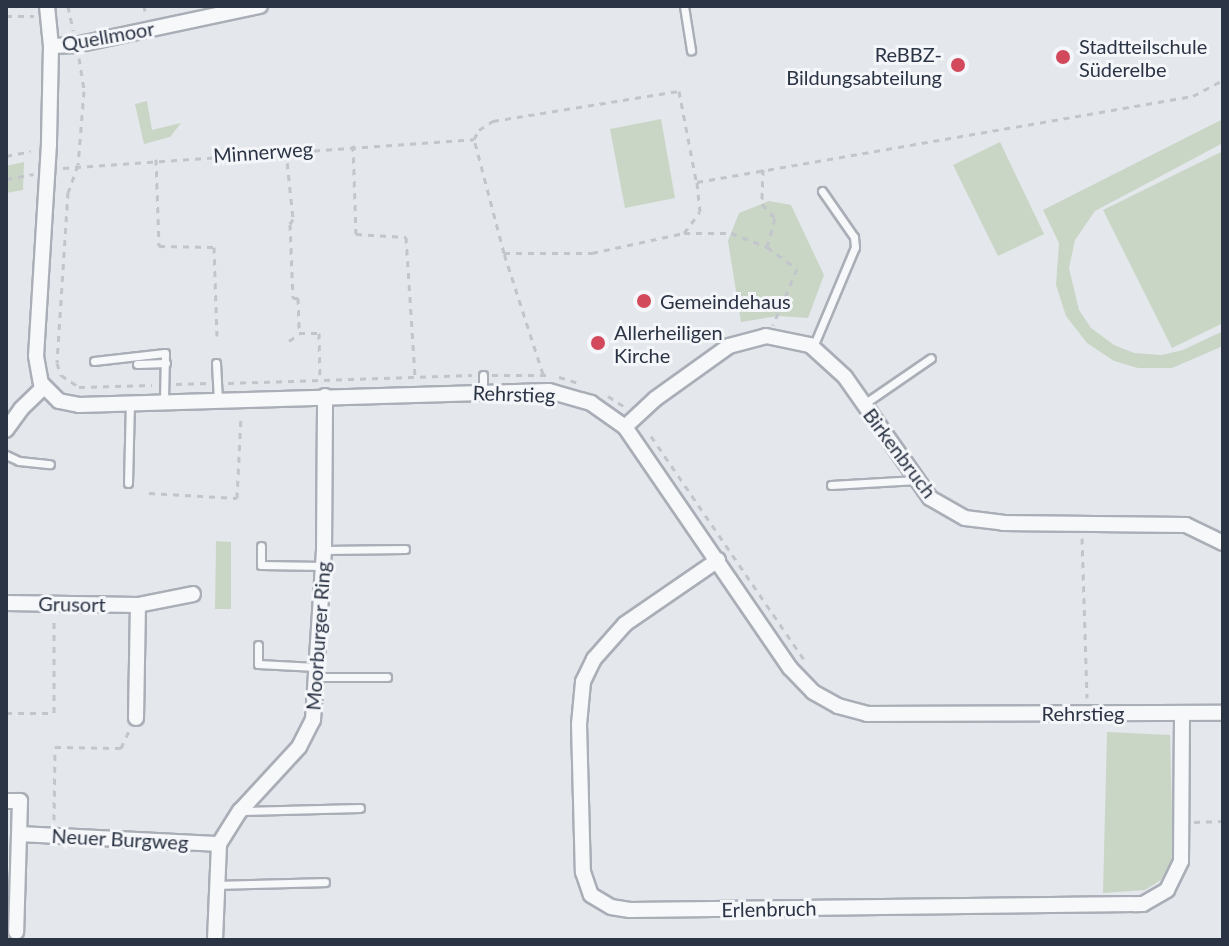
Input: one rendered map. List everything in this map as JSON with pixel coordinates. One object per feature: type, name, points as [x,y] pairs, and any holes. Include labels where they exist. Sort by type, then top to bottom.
[{"type":"street","name":"Quellmoor","points":[[51,46],[76,45],[260,6]]},
{"type":"street","points":[[6,430],[21,409],[44,387],[36,356],[51,46],[48,11]]},
{"type":"street","points":[[625,427],[655,399],[729,346],[766,336]]},
{"type":"street","name":"Birkenbruch","points":[[766,336],[813,348],[845,377],[930,498],[965,518],[1003,523],[1186,525],[1223,543]]},
{"type":"street","name":"Rehrstieg","points":[[44,387],[59,401],[72,405],[549,391],[591,403],[625,427],[790,668],[813,692],[838,706],[867,714],[1223,713]]},
{"type":"street","name":"Moorburger Ring","points":[[215,940],[219,844],[240,811],[299,747],[313,720],[324,558],[325,396]]},
{"type":"street","name":"Erlenbruch","points":[[718,560],[625,624],[594,659],[583,682],[579,715],[583,872],[589,891],[603,904],[630,910],[1132,905],[1152,901],[1172,884],[1181,861],[1182,713]]},
{"type":"street","name":"Grusort","points":[[6,603],[138,605],[193,594]]},
{"type":"street","points":[[136,718],[138,605]]},
{"type":"street","points":[[6,801],[20,801],[16,932]]},
{"type":"street","name":"Neuer Burgweg","points":[[21,834],[219,844]]},
{"type":"lane","points":[[684,6],[691,50]]},
{"type":"lane","points":[[813,348],[855,247],[854,237],[822,191]]},
{"type":"lane","points":[[94,361],[165,353],[164,401]]},
{"type":"lane","points":[[864,404],[931,358]]},
{"type":"lane","points":[[137,364],[166,363]]},
{"type":"lane","points":[[216,363],[218,400]]},
{"type":"lane","points":[[483,375],[483,392]]},
{"type":"lane","points":[[128,483],[130,403]]},
{"type":"lane","points":[[6,455],[19,461],[50,464]]},
{"type":"lane","points":[[831,485],[917,480]]},
{"type":"lane","points":[[261,546],[261,565],[405,549]]},
{"type":"lane","points":[[258,645],[258,664],[387,677]]},
{"type":"lane","points":[[240,811],[360,808]]},
{"type":"lane","points":[[217,885],[325,882]]},
{"type":"path","points":[[68,6],[74,35]]},
{"type":"path","points":[[6,16],[48,11]]},
{"type":"path","points":[[78,54],[84,91],[78,165],[68,192],[56,356],[58,369],[69,382],[79,387],[543,374],[590,387]]},
{"type":"path","points":[[697,182],[1193,96],[1223,80]]},
{"type":"path","points":[[543,374],[504,253],[474,139],[479,130],[493,121],[679,91],[700,212],[684,233]]},
{"type":"path","name":"Minnerweg","points":[[53,170],[156,159],[474,139]]},
{"type":"path","points":[[353,145],[356,234],[406,237],[415,377]]},
{"type":"path","points":[[6,156],[31,151]]},
{"type":"path","points":[[286,151],[293,219],[290,224],[293,298],[298,298],[299,333]]},
{"type":"path","points":[[156,159],[159,246],[214,247],[217,336]]},
{"type":"path","points":[[763,169],[762,204],[775,218],[767,247]]},
{"type":"path","points":[[6,179],[38,173]]},
{"type":"path","points":[[504,253],[592,253],[684,233],[731,233],[767,247],[797,269],[778,316],[766,336]]},
{"type":"path","points":[[289,341],[299,333],[319,333],[320,380]]},
{"type":"path","points":[[601,393],[636,416],[809,666]]},
{"type":"path","points":[[149,493],[237,498],[242,399]]},
{"type":"path","points":[[1081,522],[1088,713]]},
{"type":"path","points":[[6,713],[54,713],[54,603]]},
{"type":"path","points":[[54,836],[55,747],[121,748],[136,718]]},
{"type":"path","points":[[1182,822],[1223,821]]},
{"type":"green space","points":[[147,101],[152,130],[181,123],[170,137],[144,144],[135,104]]},
{"type":"green space","points":[[661,119],[675,198],[625,208],[610,129]]},
{"type":"green space","points":[[1223,119],[1223,143],[1095,211],[1075,240],[1069,268],[1079,310],[1091,328],[1114,345],[1134,353],[1162,355],[1183,350],[1223,331],[1223,346],[1172,368],[1138,368],[1114,361],[1087,343],[1066,316],[1056,285],[1059,243],[1043,210]]},
{"type":"green space","points":[[1000,142],[1044,234],[998,256],[953,165]]},
{"type":"green space","points":[[1223,151],[1223,323],[1172,348],[1103,210]]},
{"type":"green space","points":[[24,162],[23,190],[6,193],[6,166]]},
{"type":"green space","points":[[769,201],[791,205],[824,275],[808,318],[778,316],[741,322],[728,241],[739,213]]},
{"type":"green space","points":[[216,541],[231,542],[231,609],[215,609]]},
{"type":"green space","points":[[1107,732],[1170,735],[1173,856],[1161,880],[1145,890],[1103,893]]},
{"type":"place","name":"Stadtteilschule Süderelbe","points":[[1063,57]]},
{"type":"place","name":"ReBBZ- Bildungsabteilung","points":[[958,65]]},
{"type":"place","name":"Gemeindehaus","points":[[644,301]]},
{"type":"place","name":"Allerheiligen Kirche","points":[[598,343]]}]
